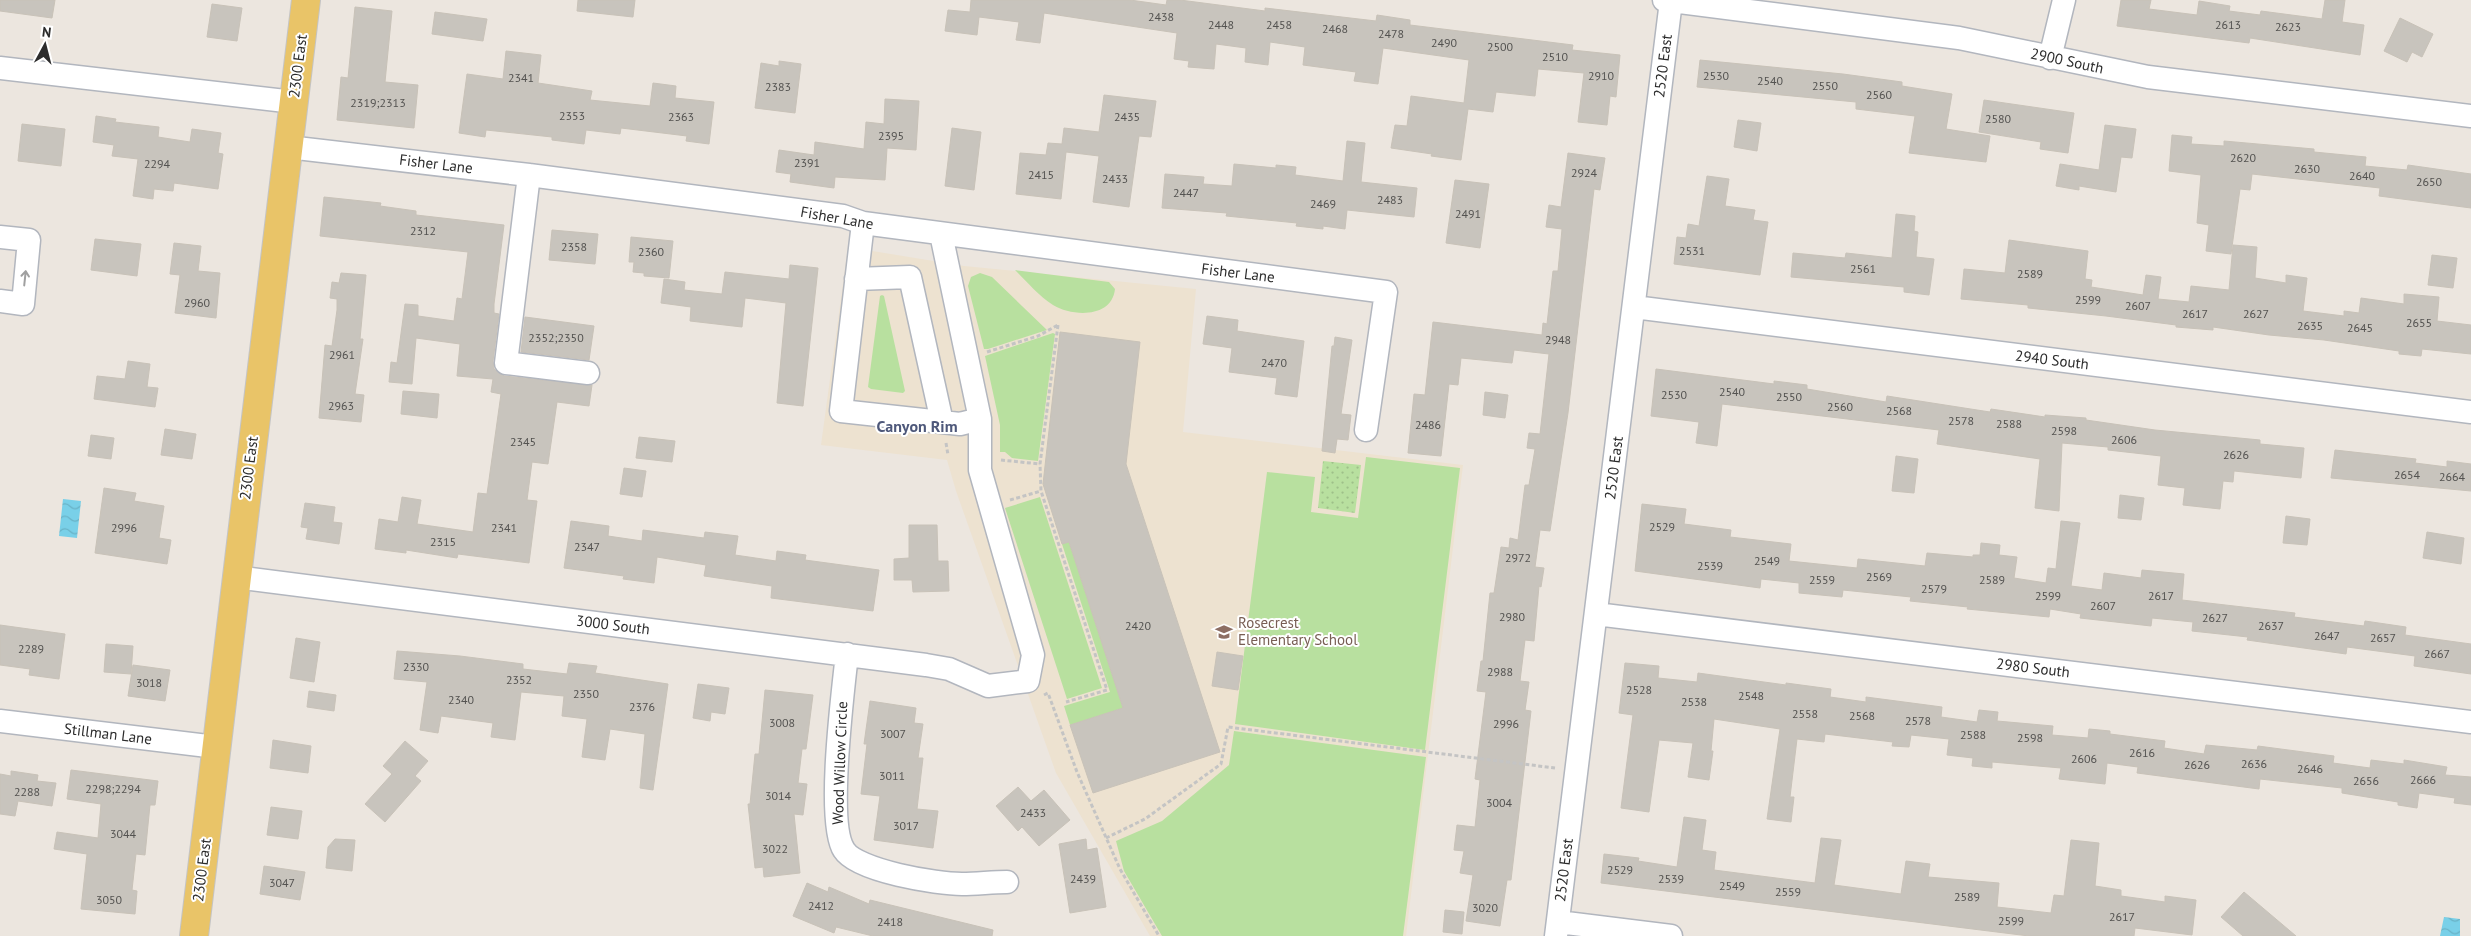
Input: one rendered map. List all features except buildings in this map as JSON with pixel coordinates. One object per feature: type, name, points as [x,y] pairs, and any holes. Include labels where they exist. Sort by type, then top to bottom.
[{"type":"main road","name":"2300 East","points":[[194,936],[235,577],[306,0]]},
{"type":"street","name":"2900 South","points":[[1668,0],[1779,7],[1959,38],[2148,77],[2471,116]]},
{"type":"street","name":"2520 East","points":[[1557,929],[1634,307],[1668,0]]},
{"type":"street","points":[[2050,58],[2064,0]]},
{"type":"street","points":[[0,68],[294,102]]},
{"type":"street","name":"Fisher Lane","points":[[288,147],[529,175],[843,216],[863,223],[941,234],[1386,292],[1366,430]]},
{"type":"street","points":[[529,175],[506,363],[588,373]]},
{"type":"street","points":[[863,223],[841,412],[960,424],[980,420],[941,234]]},
{"type":"street","points":[[0,237],[29,240],[23,304],[0,301]]},
{"type":"street","points":[[856,278],[910,277],[942,422]]},
{"type":"street","name":"2940 South","points":[[1634,307],[2471,412]]},
{"type":"street","name":"3000 South","points":[[235,577],[847,654],[949,669],[988,686],[1028,682],[1033,655],[980,470],[980,420]]},
{"type":"street","name":"2980 South","points":[[1596,614],[2471,722]]},
{"type":"street","name":"Wood Willow Circle","points":[[847,654],[837,781],[837,826],[844,850],[850,857],[867,866],[932,881],[962,884],[1007,882]]},
{"type":"street","name":"Stillman Lane","points":[[0,721],[216,748]]},
{"type":"street","points":[[1557,929],[1671,936]]},
{"type":"path","points":[[981,354],[1038,336],[1058,325],[1040,464],[1041,491],[1106,690],[1066,702]]},
{"type":"path","points":[[998,460],[1040,464]]},
{"type":"path","points":[[1008,501],[1041,491]]},
{"type":"path","points":[[1040,696],[1048,693],[1077,772],[1120,869],[1159,936]]},
{"type":"path","points":[[1106,838],[1145,819],[1221,764],[1228,727],[1559,768]]},
{"type":"shaded area","name":"Rosecrest Elementary School","points":[[848,247],[964,266],[1196,289],[1183,432],[1463,465],[1406,936],[1150,936],[1056,773],[956,491],[947,460],[821,445]]},
{"type":"green space","points":[[1015,270],[1109,282],[1115,289],[1112,299],[1099,310],[1081,313],[1071,312],[1053,305],[1033,289]]},
{"type":"green space","points":[[980,273],[992,277],[1047,330],[984,349],[968,286],[971,277]]},
{"type":"green space","points":[[880,296],[884,296],[905,391],[903,393],[868,387]]},
{"type":"green space","points":[[1053,333],[1055,334],[1038,461],[1012,458],[1005,452],[1000,452],[1000,425],[985,356]]},
{"type":"green space","points":[[1366,457],[1460,468],[1425,750],[1235,724],[1267,472],[1315,477],[1311,512],[1358,518]]},
{"type":"green space","points":[[1323,461],[1361,465],[1355,513],[1318,508]]},
{"type":"green space","points":[[1040,497],[1102,688],[1067,699],[1005,508]]},
{"type":"green space","points":[[1069,542],[1123,708],[1070,725],[1064,706],[1110,692],[1062,544]]},
{"type":"green space","points":[[1234,731],[1426,757],[1403,936],[1162,936],[1124,871],[1116,841],[1162,821],[1229,765]]},
{"type":"water","points":[[63,499],[81,501],[77,538],[59,536]]},
{"type":"water","points":[[2444,917],[2460,919],[2460,936],[2440,936]]},
{"type":"place","name":"Rosecrest Elementary School","points":[[1224,632]]},
{"type":"district","name":"Canyon Rim","points":[[917,426]]}]
